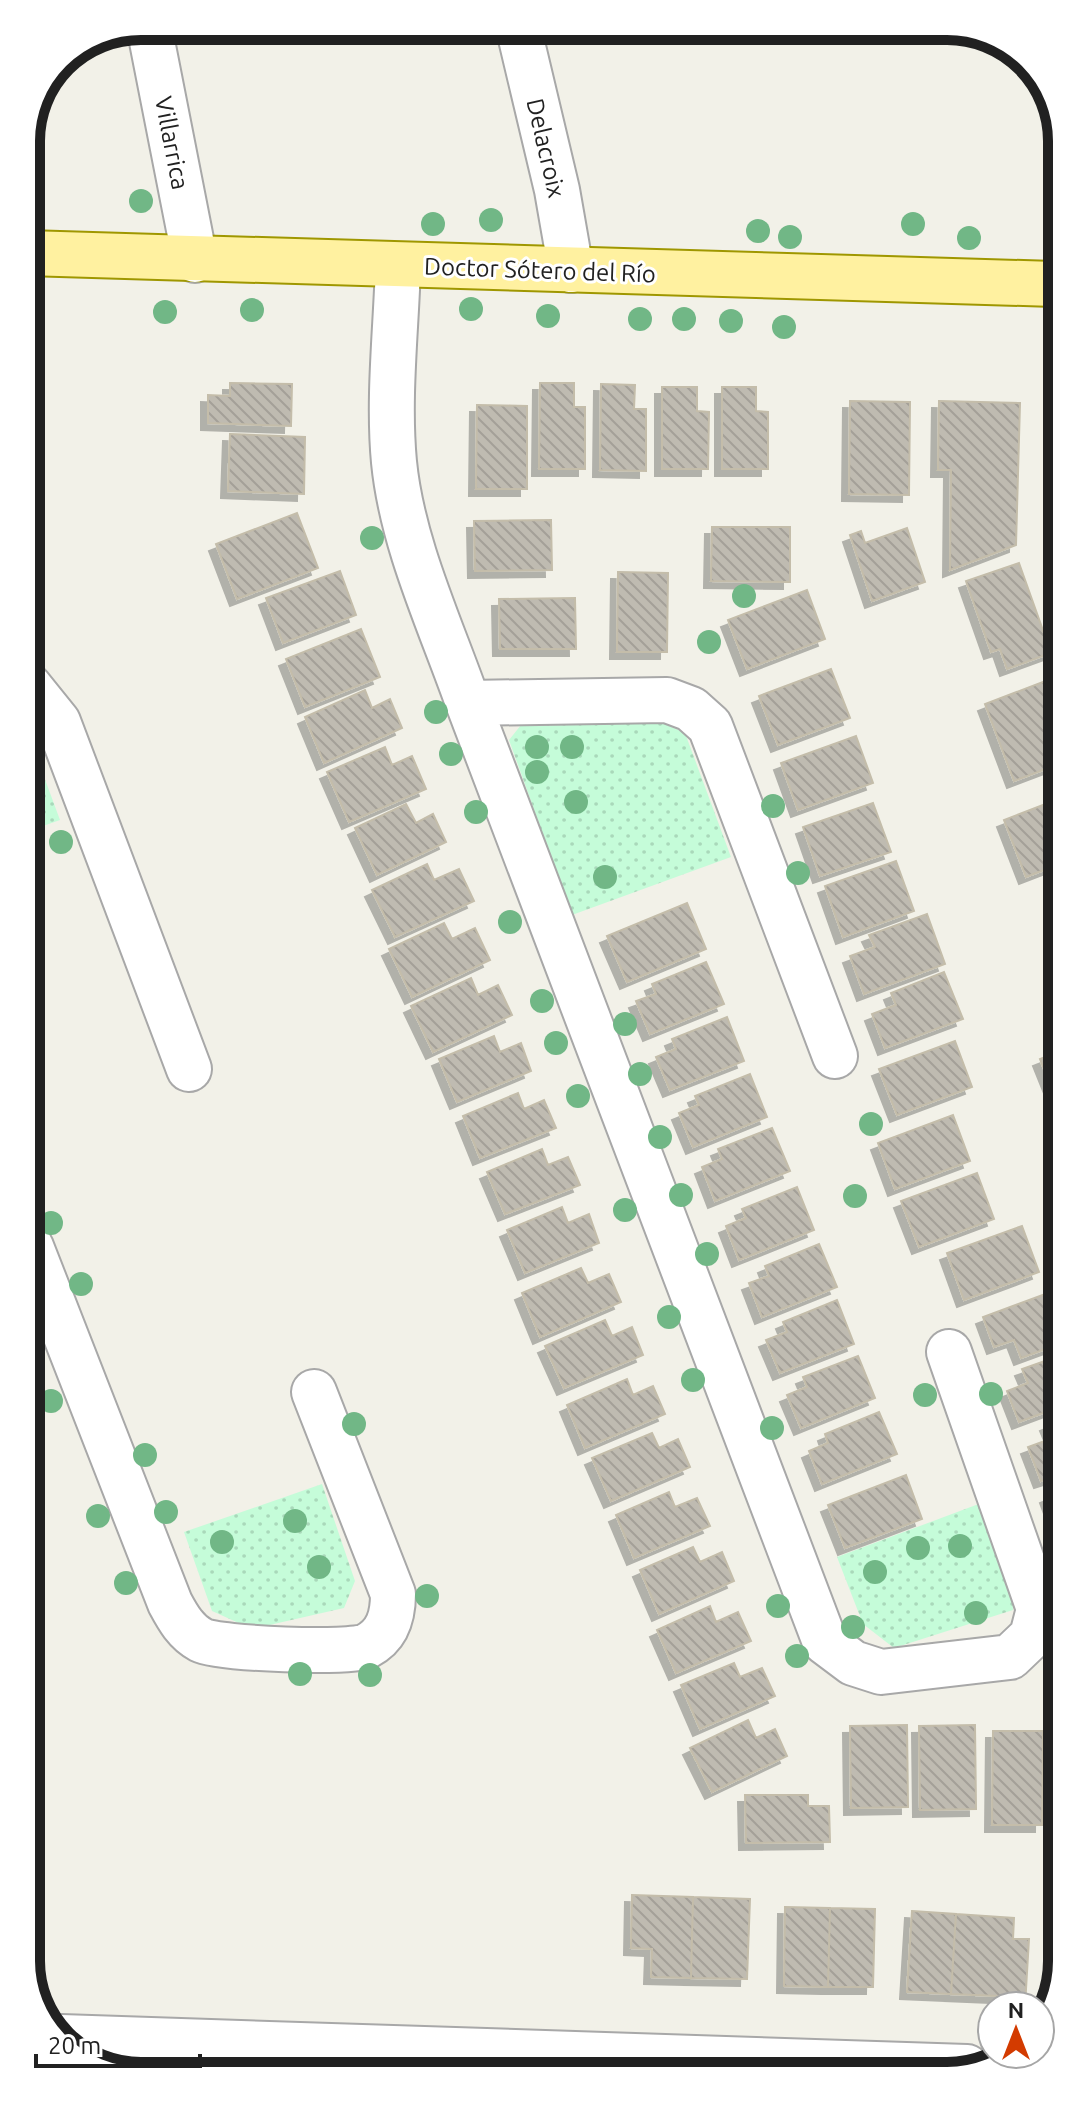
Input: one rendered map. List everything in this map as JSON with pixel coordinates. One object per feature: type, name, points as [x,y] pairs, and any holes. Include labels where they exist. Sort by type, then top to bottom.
[{"type":"main road","name":"Doctor Sótero del Río","points":[[40,254],[1048,284]]},
{"type":"street","name":"Villarrica","points":[[152,40],[195,260]]},
{"type":"street","name":"Delacroix","points":[[521,40],[557,190],[571,270]]},
{"type":"street","points":[[398,266],[394,461],[414,547],[468,703],[825,1642],[853,1663],[881,1672],[1010,1657],[1032,1636],[1039,1609],[949,1352]]},
{"type":"street","points":[[40,700],[58,722],[189,1069]]},
{"type":"street","points":[[468,703],[667,700],[691,709],[710,726],[835,1056]]},
{"type":"street","points":[[40,1270],[170,1603],[187,1630],[200,1640],[230,1648],[363,1648],[386,1629],[393,1612],[393,1594],[314,1392]]},
{"type":"street","points":[[76,2038],[425,2062]]},
{"type":"green space","points":[[525,720],[656,720],[685,733],[731,857],[572,915],[509,740]]},
{"type":"green space","points":[[40,766],[60,820],[40,827]]},
{"type":"green space","points":[[322,1484],[355,1581],[344,1608],[252,1629],[212,1611],[184,1532]]},
{"type":"green space","points":[[984,1502],[1011,1576],[1013,1610],[894,1648],[863,1624],[837,1557]]},
{"type":"green space","points":[[107,2056],[482,2062],[134,2062]]},
{"type":"building","points":[[230,383],[292,384],[291,426],[208,423],[208,395],[230,396]]},
{"type":"building","points":[[540,383],[574,383],[574,407],[585,407],[585,469],[539,469]]},
{"type":"building","points":[[601,384],[635,385],[634,409],[646,409],[646,471],[600,470]]},
{"type":"building","points":[[662,387],[697,387],[697,411],[709,412],[708,469],[662,469]]},
{"type":"building","points":[[722,387],[756,387],[756,411],[768,412],[768,469],[722,469]]},
{"type":"building","points":[[850,401],[910,402],[909,495],[849,494]]},
{"type":"building","points":[[939,401],[1020,403],[1016,545],[950,570],[951,470],[938,470]]},
{"type":"building","points":[[477,405],[527,406],[527,489],[476,489]]},
{"type":"building","points":[[230,434],[305,437],[304,494],[228,491]]},
{"type":"building","points":[[297,513],[318,568],[237,599],[216,544]]},
{"type":"building","points":[[551,520],[552,570],[475,571],[474,521]]},
{"type":"building","points":[[712,527],[790,527],[790,582],[711,581]]},
{"type":"building","points":[[907,528],[925,582],[872,601],[850,535],[861,531],[865,543]]},
{"type":"building","points":[[1019,563],[1048,645],[1048,654],[1007,669],[1000,649],[991,652],[966,581]]},
{"type":"building","points":[[340,571],[356,615],[283,643],[266,598]]},
{"type":"building","points":[[618,572],[668,573],[667,652],[617,652]]},
{"type":"building","points":[[807,590],[825,639],[747,669],[728,620]]},
{"type":"building","points":[[575,598],[576,649],[500,649],[499,599]]},
{"type":"building","points":[[361,629],[380,677],[305,707],[286,659]]},
{"type":"building","points":[[831,669],[850,718],[778,745],[759,696]]},
{"type":"building","points":[[1048,680],[1048,768],[1014,781],[985,704]]},
{"type":"building","points":[[365,690],[372,708],[390,699],[402,728],[324,763],[305,717]]},
{"type":"building","points":[[856,736],[873,783],[798,810],[781,763]]},
{"type":"building","points":[[385,747],[392,765],[412,756],[426,789],[349,822],[327,772]]},
{"type":"building","points":[[873,803],[891,852],[820,876],[803,827]]},
{"type":"building","points":[[1048,803],[1048,868],[1026,877],[1004,820]]},
{"type":"building","points":[[406,804],[416,823],[433,814],[446,842],[377,875],[355,828]]},
{"type":"building","points":[[896,861],[914,911],[843,937],[825,886]]},
{"type":"building","points":[[427,864],[434,880],[459,869],[474,901],[395,937],[372,890]]},
{"type":"building","points":[[687,903],[706,949],[627,982],[607,936]]},
{"type":"building","points":[[927,914],[945,964],[864,994],[850,956],[875,947],[869,935]]},
{"type":"building","points":[[444,923],[452,939],[475,928],[490,960],[412,997],[389,949]]},
{"type":"building","points":[[706,962],[724,1004],[650,1034],[636,1001],[656,994],[652,984]]},
{"type":"building","points":[[944,972],[963,1019],[885,1048],[872,1014],[896,1005],[891,993]]},
{"type":"building","points":[[471,978],[478,995],[498,985],[512,1015],[433,1052],[411,1006]]},
{"type":"building","points":[[727,1017],[744,1061],[670,1090],[656,1057],[676,1049],[672,1039]]},
{"type":"building","points":[[494,1036],[500,1052],[521,1043],[531,1071],[457,1102],[439,1059]]},
{"type":"building","points":[[955,1041],[972,1087],[897,1115],[879,1069]]},
{"type":"building","points":[[1048,1056],[1048,1079],[1040,1059]]},
{"type":"building","points":[[750,1074],[767,1117],[693,1147],[679,1113],[699,1105],[695,1096]]},
{"type":"building","points":[[518,1093],[524,1109],[544,1100],[556,1128],[480,1158],[463,1116]]},
{"type":"building","points":[[953,1115],[970,1161],[895,1189],[878,1143]]},
{"type":"building","points":[[772,1128],[790,1171],[715,1201],[702,1167],[722,1159],[718,1149]]},
{"type":"building","points":[[542,1149],[548,1165],[568,1157],[580,1185],[505,1214],[487,1172]]},
{"type":"building","points":[[977,1173],[994,1219],[919,1247],[901,1201]]},
{"type":"building","points":[[797,1187],[814,1230],[739,1260],[726,1226],[746,1218],[742,1209]]},
{"type":"building","points":[[562,1207],[568,1223],[589,1214],[599,1243],[525,1273],[507,1230]]},
{"type":"building","points":[[1022,1226],[1039,1272],[964,1300],[947,1253]]},
{"type":"building","points":[[819,1244],[837,1287],[762,1317],[749,1283],[769,1276],[765,1266]]},
{"type":"building","points":[[581,1268],[588,1283],[609,1274],[621,1302],[540,1337],[522,1293]]},
{"type":"building","points":[[1048,1293],[1048,1348],[1021,1358],[1014,1340],[994,1347],[983,1317]]},
{"type":"building","points":[[837,1300],[854,1344],[780,1373],[766,1340],[787,1332],[783,1322]]},
{"type":"building","points":[[605,1320],[612,1336],[632,1327],[643,1355],[564,1388],[545,1346]]},
{"type":"building","points":[[858,1356],[875,1398],[801,1428],[787,1395],[807,1387],[803,1377]]},
{"type":"building","points":[[1048,1360],[1048,1411],[1019,1422],[1007,1391],[1028,1383],[1022,1369]]},
{"type":"building","points":[[627,1379],[633,1395],[653,1386],[665,1414],[585,1448],[567,1405]]},
{"type":"building","points":[[879,1412],[897,1454],[822,1484],[809,1451],[828,1443],[825,1434]]},
{"type":"building","points":[[652,1433],[659,1448],[678,1439],[690,1467],[611,1501],[592,1458]]},
{"type":"building","points":[[1048,1440],[1048,1479],[1041,1481],[1028,1447]]},
{"type":"building","points":[[906,1475],[922,1519],[845,1548],[828,1505]]},
{"type":"building","points":[[669,1492],[675,1507],[697,1498],[710,1526],[634,1558],[616,1515]]},
{"type":"building","points":[[693,1547],[700,1562],[722,1552],[734,1581],[659,1614],[640,1570]]},
{"type":"building","points":[[710,1606],[716,1622],[738,1612],[751,1641],[676,1673],[657,1630]]},
{"type":"building","points":[[734,1663],[740,1677],[762,1668],[775,1696],[700,1729],[681,1685]]},
{"type":"building","points":[[748,1720],[756,1738],[775,1729],[787,1756],[712,1792],[690,1748]]},
{"type":"building","points":[[907,1725],[908,1807],[851,1808],[850,1726]]},
{"type":"building","points":[[975,1725],[976,1809],[920,1810],[919,1726]]},
{"type":"building","points":[[993,1731],[1043,1731],[1042,1825],[992,1825]]},
{"type":"building","points":[[745,1795],[808,1795],[808,1806],[829,1806],[830,1842],[746,1843]]},
{"type":"building","points":[[632,1895],[693,1897],[691,1978],[651,1977],[652,1949],[631,1948]]},
{"type":"building","points":[[693,1897],[750,1899],[747,1979],[691,1978]]},
{"type":"building","points":[[785,1907],[830,1908],[828,1987],[784,1986]]},
{"type":"building","points":[[830,1908],[875,1909],[873,1987],[828,1987]]},
{"type":"building","points":[[912,1911],[956,1914],[951,1994],[907,1992]]},
{"type":"building","points":[[956,1914],[1014,1918],[1013,1939],[1029,1939],[1026,1990],[976,1990],[976,1995],[951,1994]]}]
